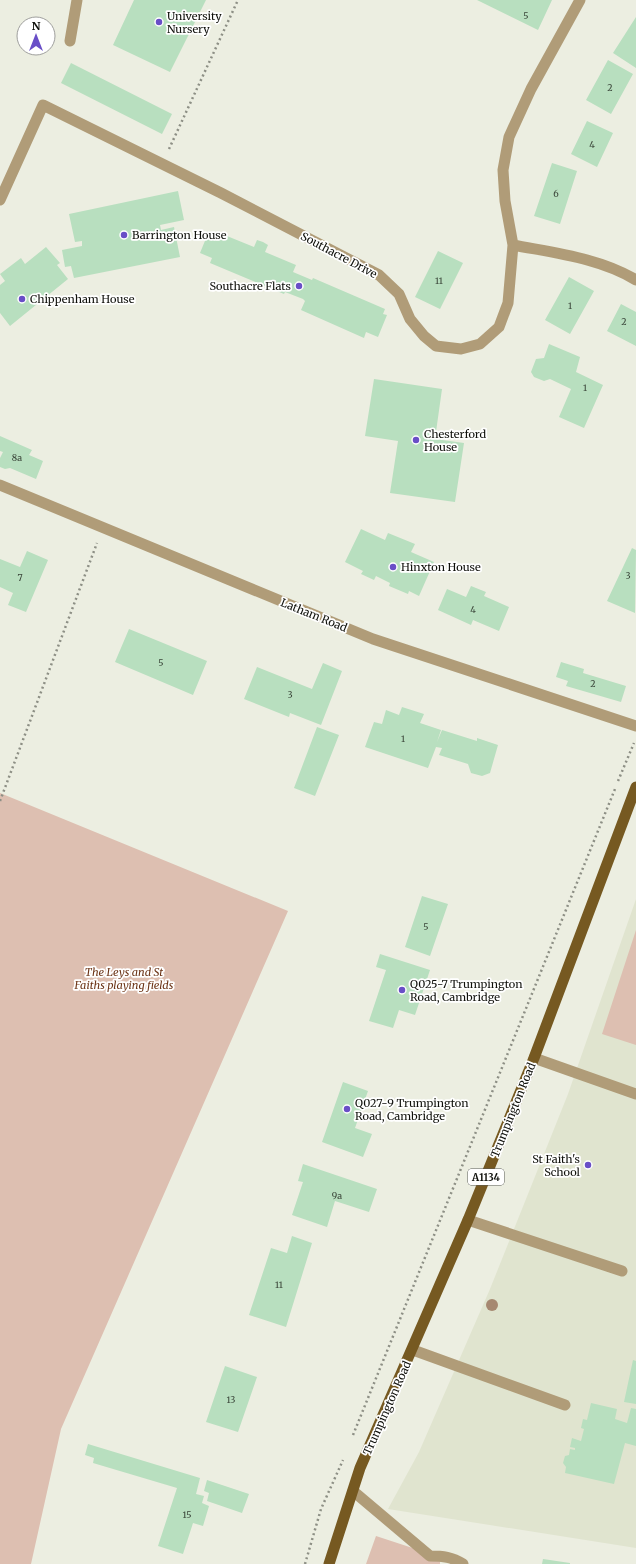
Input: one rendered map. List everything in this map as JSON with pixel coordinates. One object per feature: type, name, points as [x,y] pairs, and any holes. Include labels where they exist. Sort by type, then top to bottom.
[{"type":"main road","name":"Trumpington Road","points":[[329,1564],[360,1468],[413,1350],[534,1058],[634,800],[636,787]]},
{"type":"street","points":[[70,42],[77,0]]},
{"type":"street","name":"Southacre Drive","points":[[0,200],[43,105],[379,275],[399,294],[410,319],[424,336],[436,346],[461,349],[480,344],[499,327],[508,303],[513,245],[505,201],[503,170],[509,136],[531,89],[580,0]]},
{"type":"street","points":[[513,245],[579,258],[627,275],[636,280]]},
{"type":"street","name":"Latham Road","points":[[0,485],[373,639],[636,726]]},
{"type":"street","points":[[534,1058],[636,1094]]},
{"type":"street","points":[[468,1220],[622,1271]]},
{"type":"street","points":[[413,1350],[565,1405]]},
{"type":"street","points":[[352,1491],[430,1556],[442,1556],[454,1559],[463,1564]]},
{"type":"path","points":[[162,164],[238,0]]},
{"type":"path","points":[[0,801],[102,528]]},
{"type":"path","points":[[352,1438],[375,1378],[636,737]]},
{"type":"path","points":[[305,1564],[321,1510],[346,1452]]},
{"type":"shaded area","name":"St Faith's School","points":[[636,899],[636,1548],[388,1509],[419,1452],[490,1289],[568,1094]]},
{"type":"green space","name":"The Leys and St Faiths playing fields","points":[[0,793],[288,911],[61,1429],[31,1564],[0,1564]]},
{"type":"green space","points":[[636,930],[636,1045],[602,1034]]},
{"type":"green space","points":[[376,1536],[440,1557],[440,1564],[366,1564]]},
{"type":"building","name":"University Nursery","points":[[134,0],[206,0],[170,72],[113,45]]},
{"type":"building","points":[[477,0],[552,0],[538,30]]},
{"type":"building","points":[[636,17],[636,68],[613,53]]},
{"type":"building","points":[[608,60],[633,74],[611,114],[586,100]]},
{"type":"building","points":[[71,63],[172,114],[162,134],[61,83]]},
{"type":"building","points":[[587,121],[613,133],[597,167],[571,154]]},
{"type":"building","points":[[552,163],[577,171],[560,224],[534,216]]},
{"type":"building","name":"Barrington House","points":[[178,191],[184,220],[160,225],[161,230],[174,227],[180,257],[74,278],[71,266],[65,267],[62,250],[82,246],[82,241],[75,242],[69,214]]},
{"type":"building","name":"Southacre Flats","points":[[209,231],[221,236],[222,234],[254,247],[257,240],[263,242],[268,245],[265,252],[296,265],[293,272],[312,280],[313,278],[385,309],[383,314],[387,315],[378,337],[366,332],[364,338],[301,310],[305,301],[303,299],[285,292],[284,294],[210,263],[212,258],[200,253]]},
{"type":"building","name":"Chippenham House","points":[[46,247],[60,263],[57,265],[68,279],[10,326],[0,313],[0,285],[5,281],[0,274],[21,258],[25,264]]},
{"type":"building","points":[[438,251],[463,263],[440,309],[415,297]]},
{"type":"building","points":[[569,277],[594,291],[570,334],[545,320]]},
{"type":"building","points":[[621,304],[636,312],[636,346],[607,331]]},
{"type":"building","points":[[549,344],[580,357],[576,372],[603,385],[584,428],[559,417],[571,389],[550,379],[544,381],[534,377],[531,372],[536,359],[544,358]]},
{"type":"building","name":"Chesterford House","points":[[374,379],[442,389],[435,439],[464,443],[455,502],[390,493],[398,441],[365,436]]},
{"type":"building","points":[[0,436],[32,450],[29,455],[43,461],[36,479],[10,468],[5,469],[0,467],[0,458],[3,452],[0,451]]},
{"type":"building","name":"Hinxton House","points":[[361,529],[385,540],[388,533],[415,544],[411,552],[434,562],[419,596],[409,591],[408,594],[389,586],[390,583],[376,576],[374,580],[361,574],[363,571],[345,562]]},
{"type":"building","points":[[632,548],[636,550],[635,613],[607,601]]},
{"type":"building","points":[[27,551],[48,560],[26,612],[8,605],[13,593],[0,587],[0,559],[20,567]]},
{"type":"building","points":[[471,586],[486,592],[484,596],[509,607],[499,631],[473,620],[471,625],[438,610],[447,589],[466,597]]},
{"type":"building","points":[[129,629],[207,661],[193,695],[115,662]]},
{"type":"building","points":[[561,662],[584,669],[583,673],[626,686],[621,702],[566,686],[568,681],[556,677]]},
{"type":"building","points":[[323,663],[342,671],[321,725],[290,713],[289,717],[244,699],[257,667],[312,689]]},
{"type":"building","points":[[402,707],[424,714],[420,723],[441,730],[437,742],[442,730],[477,741],[477,738],[498,745],[490,773],[482,776],[471,773],[468,764],[439,755],[442,748],[436,747],[428,768],[365,747],[374,722],[382,724],[386,710],[399,715]]},
{"type":"building","points":[[317,727],[339,735],[315,796],[294,788]]},
{"type":"building","points":[[422,896],[448,904],[430,956],[405,947]]},
{"type":"building","name":"Q025-7 Trumpington Road, Cambridge","points":[[380,954],[430,970],[415,1015],[399,1010],[393,1028],[369,1021],[386,970],[376,967]]},
{"type":"building","name":"Q027-9 Trumpington Road, Cambridge","points":[[343,1082],[368,1091],[355,1128],[372,1134],[363,1157],[322,1142]]},
{"type":"building","points":[[303,1164],[377,1189],[369,1212],[335,1201],[327,1227],[292,1215],[303,1182],[298,1181]]},
{"type":"building","points":[[292,1236],[312,1243],[286,1327],[249,1315],[271,1248],[287,1253]]},
{"type":"building","points":[[633,1360],[636,1361],[636,1404],[624,1402]]},
{"type":"building","points":[[225,1366],[257,1377],[238,1432],[206,1422]]},
{"type":"building","points":[[591,1403],[617,1409],[615,1419],[627,1423],[631,1408],[636,1409],[636,1446],[625,1443],[614,1484],[565,1473],[566,1467],[563,1463],[565,1456],[569,1455],[570,1449],[575,1450],[575,1448],[570,1447],[572,1438],[581,1441],[584,1429],[581,1428],[583,1419],[587,1420]]},
{"type":"building","points":[[88,1444],[200,1478],[196,1494],[204,1496],[202,1503],[209,1506],[203,1526],[193,1523],[183,1554],[158,1546],[177,1488],[93,1463],[94,1458],[85,1455]]},
{"type":"building","points":[[207,1480],[249,1494],[242,1513],[207,1501],[209,1493],[204,1491]]},
{"type":"building","points":[[543,1559],[570,1563],[570,1564],[542,1564]]},
{"type":"place","name":"University Nursery","points":[[159,22]]},
{"type":"place","name":"Barrington House","points":[[124,235]]},
{"type":"place","name":"Southacre Flats","points":[[299,286]]},
{"type":"place","name":"Chippenham House","points":[[22,299]]},
{"type":"place","name":"Chesterford House","points":[[416,440]]},
{"type":"place","name":"Hinxton House","points":[[393,567]]},
{"type":"place","name":"Q025-7 Trumpington Road, Cambridge","points":[[402,990]]},
{"type":"place","name":"Q027-9 Trumpington Road, Cambridge","points":[[347,1109]]},
{"type":"place","name":"St Faith's School","points":[[588,1165]]}]
